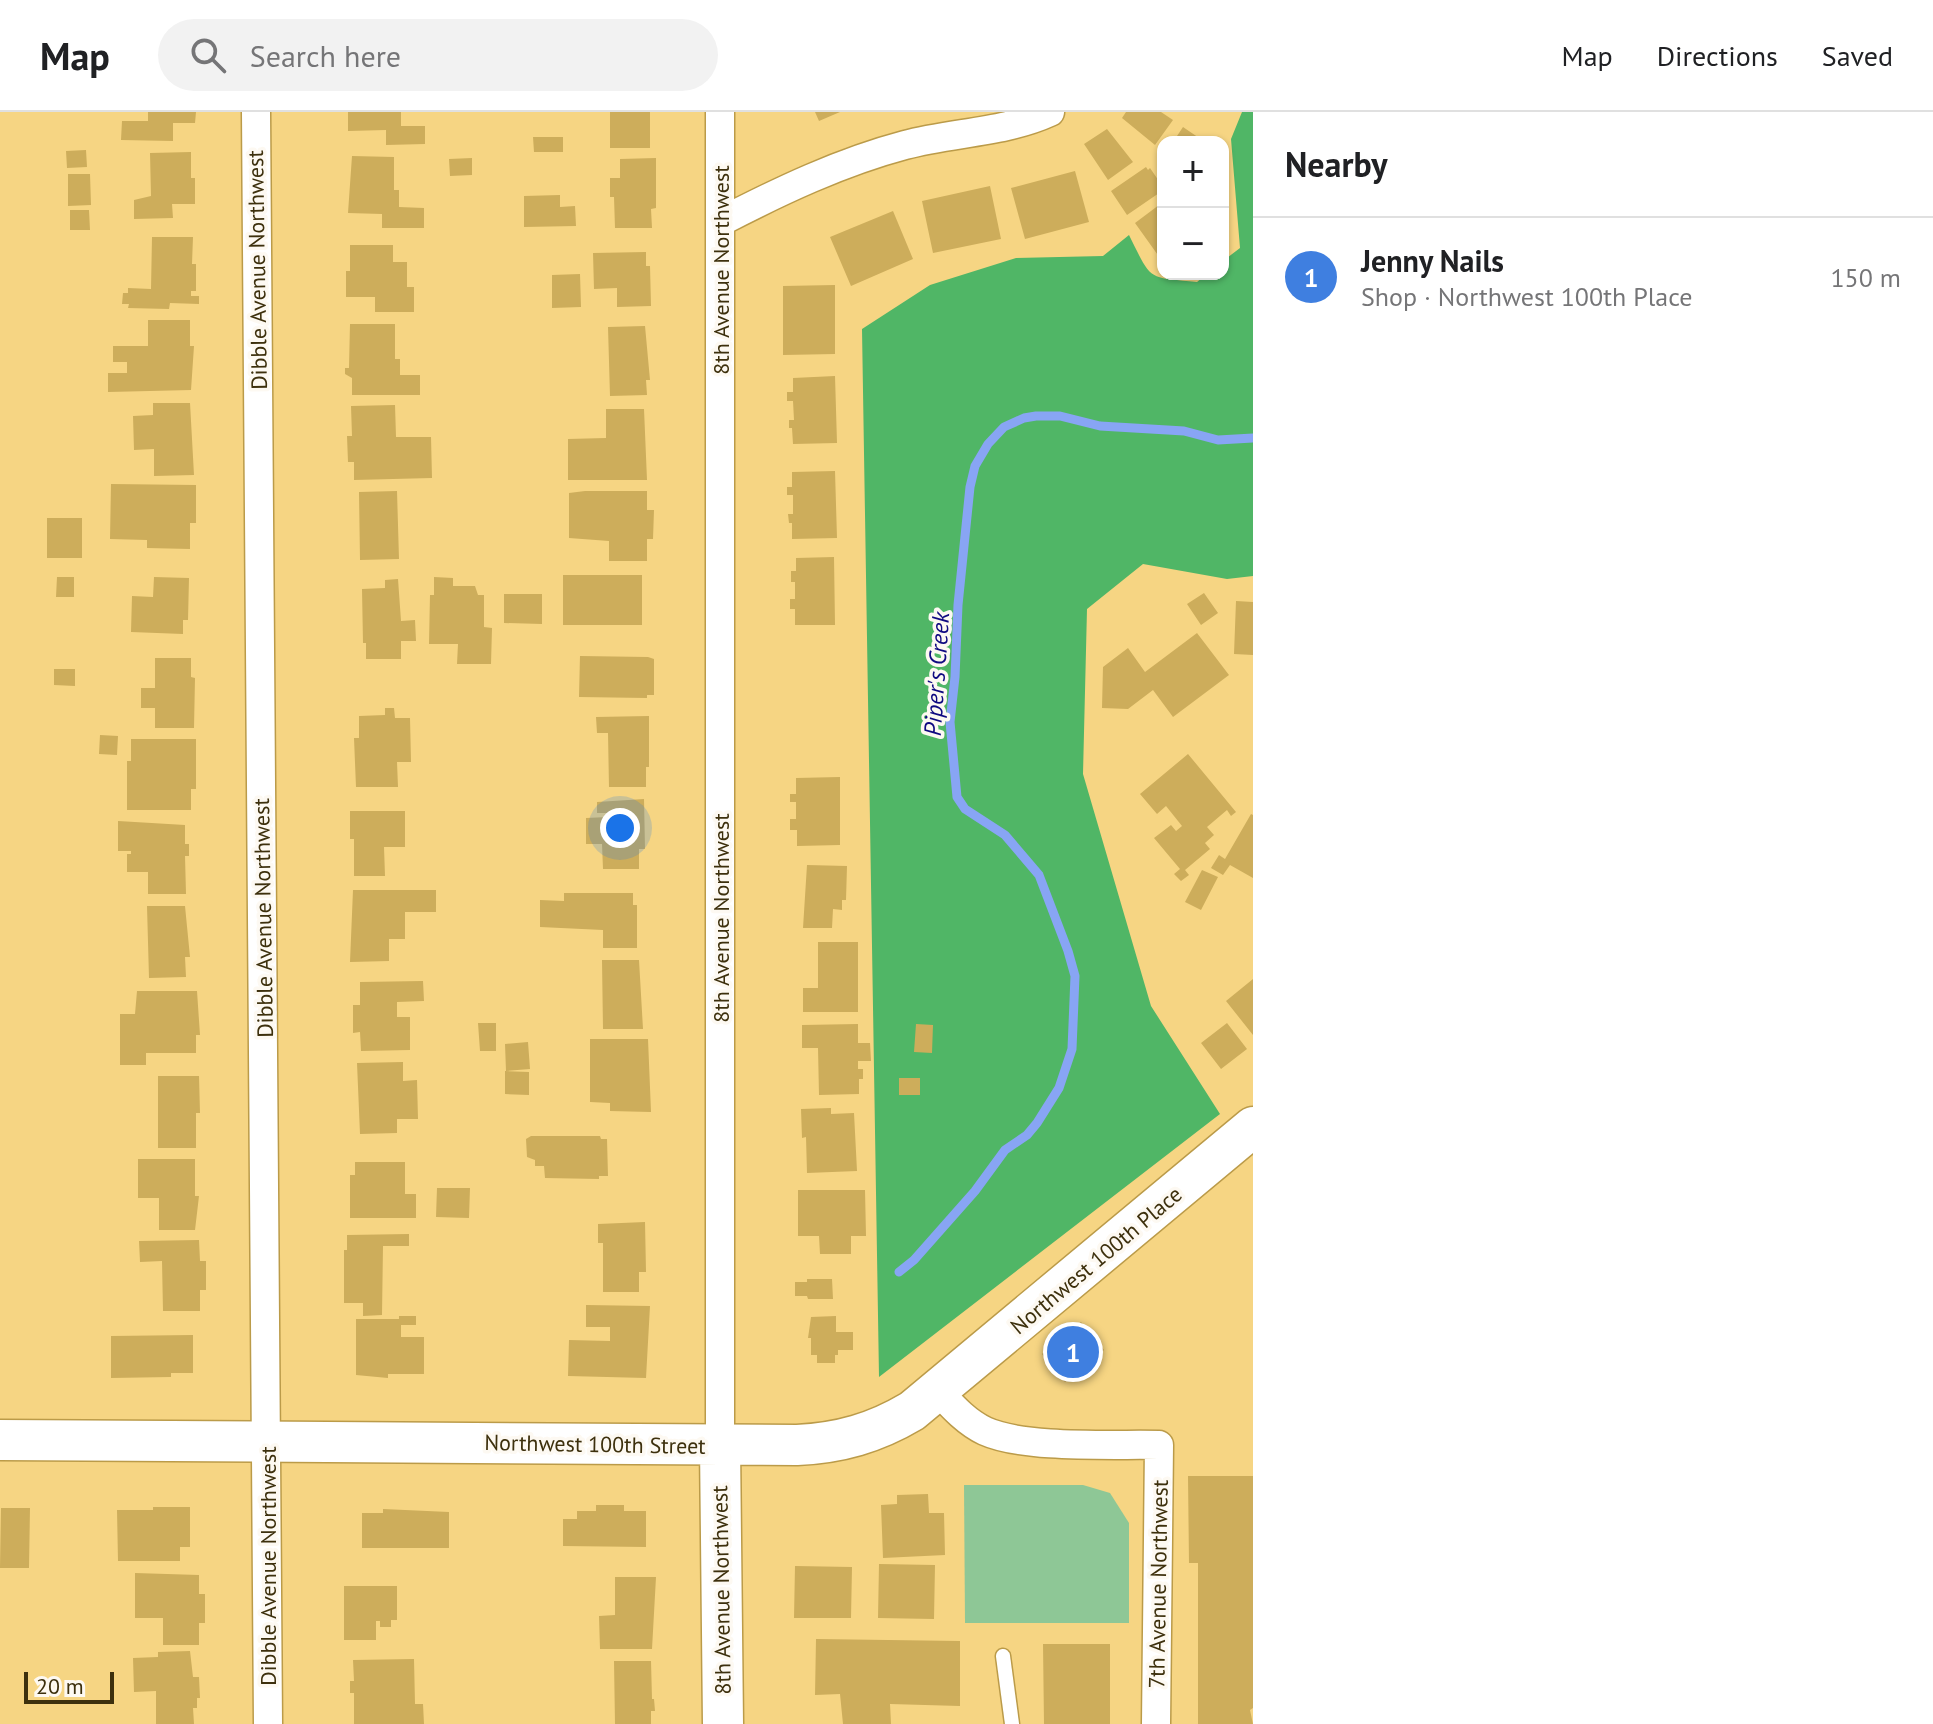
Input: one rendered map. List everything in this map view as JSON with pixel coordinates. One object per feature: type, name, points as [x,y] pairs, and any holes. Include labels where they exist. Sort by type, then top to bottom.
[{"type":"main road","name":"Northwest 100th Place","points":[[938,1391],[1253,1127]]},
{"type":"main road","name":"Northwest 100th Street","points":[[0,1440],[827,1444],[886,1427],[938,1391]]},
{"type":"main road","name":"8th Avenue Northwest","points":[[720,1445],[723,1724]]},
{"type":"street","name":"Dibble Avenue Northwest","points":[[256,112],[268,1724]]},
{"type":"street","name":"8th Avenue Northwest","points":[[720,112],[720,1445]]},
{"type":"street","points":[[722,221],[825,172],[878,153],[1007,119],[1050,112]]},
{"type":"street","name":"7th Avenue Northwest","points":[[938,1391],[959,1414],[984,1431],[1011,1439],[1159,1445],[1156,1724]]},
{"type":"lane","points":[[1003,1656],[1012,1724]]},
{"type":"green space","points":[[1242,112],[1253,112],[1253,576],[1227,579],[1143,564],[1087,609],[1083,774],[1151,1006],[1220,1114],[879,1377],[862,329],[930,285],[1016,258],[1103,256],[1129,235],[1142,261],[1157,280],[1229,280],[1229,256],[1240,248],[1231,139]]},
{"type":"green space","points":[[964,1485],[1083,1485],[1110,1493],[1129,1523],[1129,1623],[965,1623]]},
{"type":"building","points":[[148,112],[196,112],[195,123],[173,123],[173,141],[121,140],[122,121],[148,121]]},
{"type":"building","points":[[348,112],[401,112],[401,126],[425,126],[425,144],[386,145],[386,130],[348,131]]},
{"type":"building","points":[[610,112],[650,112],[650,148],[610,148]]},
{"type":"building","points":[[815,112],[840,112],[819,121]]},
{"type":"building","points":[[1126,112],[1161,112],[1173,120],[1161,136],[1157,136],[1155,145],[1122,118]]},
{"type":"building","points":[[1183,127],[1196,136],[1177,136]]},
{"type":"building","points":[[1107,129],[1133,162],[1108,180],[1084,144]]},
{"type":"building","points":[[533,137],[563,137],[563,152],[534,152]]},
{"type":"building","points":[[86,150],[87,167],[67,168],[66,151]]},
{"type":"building","points":[[191,152],[195,204],[172,204],[173,218],[134,219],[134,200],[151,196],[150,153]]},
{"type":"building","points":[[352,156],[394,157],[394,190],[399,190],[399,207],[424,208],[424,228],[382,228],[382,214],[348,213]]},
{"type":"building","points":[[472,158],[472,175],[450,176],[449,159]]},
{"type":"building","points":[[656,158],[656,208],[651,209],[652,228],[615,228],[610,178],[620,178],[620,159]]},
{"type":"building","points":[[1146,167],[1157,178],[1157,194],[1127,215],[1111,191]]},
{"type":"building","points":[[1075,171],[1089,222],[1025,239],[1011,188]]},
{"type":"building","points":[[68,174],[90,174],[91,205],[68,206]]},
{"type":"building","points":[[990,186],[1001,239],[933,253],[922,201]]},
{"type":"building","points":[[560,195],[560,207],[575,206],[576,226],[524,227],[524,196]]},
{"type":"building","points":[[1157,206],[1157,254],[1135,223]]},
{"type":"building","points":[[70,210],[89,210],[90,230],[70,230]]},
{"type":"building","points":[[893,211],[913,259],[851,286],[830,237]]},
{"type":"building","points":[[152,237],[193,237],[192,264],[196,264],[196,291],[191,291],[191,296],[199,296],[199,304],[170,303],[169,309],[128,308],[129,304],[122,304],[123,293],[128,293],[128,288],[151,289]]},
{"type":"building","points":[[350,245],[393,245],[393,262],[407,262],[407,287],[414,287],[414,312],[375,312],[375,297],[346,297]]},
{"type":"building","points":[[646,252],[646,266],[650,266],[651,306],[617,307],[617,288],[594,289],[593,253]]},
{"type":"building","points":[[580,274],[581,307],[552,308],[552,275]]},
{"type":"building","points":[[835,285],[835,354],[783,355],[783,286]]},
{"type":"building","points":[[148,320],[190,320],[190,346],[194,346],[191,390],[108,392],[108,373],[127,373],[127,362],[113,362],[113,346],[148,346]]},
{"type":"building","points":[[350,324],[395,324],[395,359],[400,359],[400,375],[420,375],[420,395],[352,395],[352,378],[345,374],[345,368],[349,368]]},
{"type":"building","points":[[645,326],[650,380],[646,380],[647,395],[610,396],[608,327]]},
{"type":"building","points":[[835,376],[837,443],[793,444],[789,420],[794,420],[793,401],[787,401],[787,392],[793,392],[793,378]]},
{"type":"building","points":[[153,403],[190,403],[194,475],[154,476],[154,449],[134,450],[133,416],[153,415]]},
{"type":"building","points":[[395,405],[396,437],[431,437],[432,478],[354,480],[354,462],[348,462],[347,436],[352,436],[351,406]]},
{"type":"building","points":[[606,409],[644,409],[647,480],[568,480],[568,439],[606,438]]},
{"type":"building","points":[[835,471],[837,538],[792,539],[792,523],[789,523],[788,514],[793,514],[793,495],[787,495],[787,487],[792,487],[792,472]]},
{"type":"building","points":[[111,484],[196,485],[196,523],[190,523],[190,549],[147,548],[147,540],[110,539]]},
{"type":"building","points":[[397,491],[399,559],[360,560],[359,492]]},
{"type":"building","points":[[647,491],[647,510],[654,510],[653,539],[647,539],[647,561],[609,561],[609,541],[569,538],[569,493]]},
{"type":"building","points":[[47,518],[82,518],[82,558],[47,558]]},
{"type":"building","points":[[834,557],[835,625],[795,625],[795,609],[790,609],[790,599],[795,599],[795,582],[791,582],[791,571],[796,571],[796,558]]},
{"type":"building","points":[[563,575],[642,575],[642,625],[563,625]]},
{"type":"building","points":[[57,577],[74,577],[74,597],[56,597]]},
{"type":"building","points":[[154,577],[189,578],[188,620],[183,620],[183,634],[131,632],[132,596],[153,597]]},
{"type":"building","points":[[434,577],[453,578],[453,586],[475,586],[478,595],[484,595],[484,627],[492,628],[491,664],[457,664],[458,644],[429,644],[430,595],[434,595]]},
{"type":"building","points":[[398,579],[401,621],[415,620],[416,641],[401,641],[401,659],[366,659],[362,589],[385,588],[385,580]]},
{"type":"building","points":[[1204,593],[1218,613],[1201,625],[1187,604]]},
{"type":"building","points":[[504,594],[542,594],[542,624],[504,623]]},
{"type":"building","points":[[1236,601],[1253,602],[1253,655],[1234,654]]},
{"type":"building","points":[[1197,633],[1229,675],[1173,717],[1153,690],[1128,709],[1102,708],[1103,667],[1128,648],[1145,672]]},
{"type":"building","points":[[580,656],[654,659],[654,695],[647,695],[647,698],[579,697]]},
{"type":"building","points":[[155,658],[191,658],[191,677],[195,678],[194,728],[155,728],[155,708],[141,708],[141,688],[155,688]]},
{"type":"building","points":[[54,669],[75,669],[75,686],[54,685]]},
{"type":"building","points":[[385,708],[394,708],[395,718],[410,718],[411,762],[397,762],[398,787],[356,787],[354,738],[359,738],[359,716],[385,715]]},
{"type":"building","points":[[649,716],[646,787],[609,787],[608,733],[597,733],[596,717]]},
{"type":"building","points":[[100,735],[118,736],[117,755],[99,754]]},
{"type":"building","points":[[131,739],[196,739],[196,789],[191,789],[191,810],[127,810],[127,761],[131,761]]},
{"type":"building","points":[[1188,754],[1236,812],[1231,816],[1227,810],[1207,827],[1214,835],[1205,843],[1210,849],[1185,870],[1189,875],[1181,881],[1174,874],[1180,869],[1154,838],[1171,825],[1176,831],[1182,826],[1166,806],[1157,814],[1140,794]]},
{"type":"building","points":[[840,777],[840,845],[797,846],[797,830],[790,830],[790,819],[796,819],[796,802],[790,802],[790,794],[796,794],[796,778]]},
{"type":"building","points":[[644,799],[645,849],[639,849],[639,869],[603,869],[602,844],[586,844],[586,818],[608,817],[608,813],[597,813],[597,802]]},
{"type":"building","points":[[350,811],[405,811],[405,847],[384,847],[385,876],[354,876]]},
{"type":"building","points":[[1251,814],[1253,878],[1230,865],[1223,875],[1211,868],[1219,855],[1225,859]]},
{"type":"building","points":[[118,821],[185,825],[185,844],[189,844],[189,856],[185,856],[186,894],[148,894],[148,872],[127,872],[127,854],[131,851],[118,851]]},
{"type":"building","points":[[807,865],[847,866],[846,900],[842,900],[842,910],[833,909],[832,928],[803,928]]},
{"type":"building","points":[[1202,870],[1218,877],[1201,910],[1185,902]]},
{"type":"building","points":[[353,890],[436,890],[436,912],[405,912],[405,939],[389,939],[389,961],[350,962]]},
{"type":"building","points":[[564,893],[633,893],[633,905],[637,905],[637,948],[603,948],[603,930],[540,927],[540,900],[564,901]]},
{"type":"building","points":[[147,906],[185,906],[190,957],[185,957],[186,977],[149,978]]},
{"type":"building","points":[[818,942],[858,942],[858,1012],[803,1012],[803,988],[818,988]]},
{"type":"building","points":[[602,960],[639,960],[643,1029],[603,1029]]},
{"type":"building","points":[[1253,979],[1253,1035],[1226,1001]]},
{"type":"building","points":[[423,981],[424,1001],[397,1002],[397,1017],[410,1017],[410,1050],[361,1051],[360,1032],[353,1033],[353,1005],[360,1005],[360,982]]},
{"type":"building","points":[[137,991],[197,991],[200,1035],[196,1035],[196,1053],[146,1053],[146,1065],[120,1065],[120,1014],[135,1014]]},
{"type":"building","points":[[478,1023],[496,1023],[496,1051],[480,1051]]},
{"type":"building","points":[[1227,1023],[1247,1049],[1221,1069],[1201,1043]]},
{"type":"building","points":[[858,1024],[858,1043],[870,1043],[871,1061],[858,1061],[858,1069],[863,1069],[859,1094],[819,1095],[818,1048],[802,1048],[802,1025]]},
{"type":"building","points":[[916,1024],[933,1025],[932,1053],[914,1052]]},
{"type":"building","points":[[590,1039],[648,1039],[651,1112],[610,1111],[610,1103],[590,1102]]},
{"type":"building","points":[[528,1042],[530,1069],[506,1071],[505,1044]]},
{"type":"building","points":[[403,1062],[403,1081],[417,1080],[418,1119],[397,1119],[397,1133],[360,1134],[357,1063]]},
{"type":"building","points":[[505,1071],[529,1072],[529,1095],[505,1094]]},
{"type":"building","points":[[158,1076],[199,1076],[200,1113],[196,1113],[196,1148],[158,1148]]},
{"type":"building","points":[[899,1078],[920,1078],[920,1095],[899,1095]]},
{"type":"building","points":[[831,1108],[831,1114],[854,1113],[857,1171],[807,1173],[801,1109]]},
{"type":"building","points":[[531,1136],[600,1136],[607,1139],[608,1176],[599,1176],[599,1179],[545,1178],[544,1166],[535,1166],[535,1160],[527,1157],[526,1139]]},
{"type":"building","points":[[138,1159],[195,1159],[195,1196],[199,1196],[195,1230],[159,1230],[159,1198],[138,1198]]},
{"type":"building","points":[[355,1162],[405,1162],[405,1194],[416,1194],[416,1218],[350,1218],[350,1175],[355,1175]]},
{"type":"building","points":[[437,1188],[470,1188],[469,1218],[436,1217]]},
{"type":"building","points":[[798,1190],[865,1190],[866,1236],[851,1236],[851,1254],[820,1254],[819,1236],[798,1236]]},
{"type":"building","points":[[645,1222],[646,1272],[639,1272],[639,1292],[603,1292],[603,1243],[598,1243],[598,1224]]},
{"type":"building","points":[[409,1234],[409,1246],[383,1246],[382,1315],[363,1316],[363,1303],[344,1303],[347,1235]]},
{"type":"building","points":[[199,1240],[200,1261],[206,1261],[206,1290],[200,1290],[200,1311],[163,1311],[162,1261],[140,1262],[139,1241]]},
{"type":"building","points":[[807,1279],[832,1279],[833,1299],[795,1296],[795,1282],[807,1282]]},
{"type":"building","points":[[586,1305],[650,1306],[646,1378],[568,1376],[569,1340],[610,1341],[610,1327],[586,1327]]},
{"type":"building","points":[[399,1316],[416,1316],[416,1325],[401,1325],[401,1337],[424,1337],[424,1374],[388,1374],[388,1378],[356,1375],[356,1319],[399,1319]]},
{"type":"building","points":[[836,1316],[836,1332],[853,1332],[853,1350],[838,1350],[835,1363],[817,1363],[817,1355],[811,1355],[811,1338],[808,1338],[811,1317]]},
{"type":"building","points":[[1081,1322],[1104,1350],[1065,1382],[1042,1354]]},
{"type":"building","points":[[193,1335],[193,1373],[171,1373],[171,1377],[111,1378],[111,1336]]},
{"type":"building","points":[[1188,1476],[1253,1476],[1253,1708],[1250,1710],[1253,1724],[1198,1724],[1198,1563],[1189,1563]]},
{"type":"building","points":[[928,1494],[929,1513],[944,1513],[945,1555],[883,1558],[881,1505],[897,1504],[897,1495]]},
{"type":"building","points":[[596,1505],[624,1505],[624,1511],[646,1511],[646,1547],[563,1546],[563,1519],[577,1519],[577,1511],[596,1511]]},
{"type":"building","points":[[153,1507],[190,1507],[190,1547],[180,1547],[180,1561],[118,1561],[117,1510],[153,1510]]},
{"type":"building","points":[[1,1508],[30,1508],[29,1568],[0,1568]]},
{"type":"building","points":[[383,1509],[449,1512],[449,1548],[362,1548],[362,1513],[383,1513]]},
{"type":"building","points":[[879,1564],[935,1565],[934,1619],[878,1618]]},
{"type":"building","points":[[795,1566],[852,1567],[851,1618],[794,1618]]},
{"type":"building","points":[[135,1573],[199,1575],[199,1594],[205,1594],[205,1623],[199,1623],[199,1645],[163,1645],[163,1618],[135,1618]]},
{"type":"building","points":[[615,1577],[656,1577],[652,1649],[600,1649],[599,1616],[615,1615]]},
{"type":"building","points":[[344,1586],[397,1586],[397,1620],[391,1620],[391,1627],[380,1627],[380,1621],[376,1621],[376,1640],[344,1640]]},
{"type":"building","points":[[816,1639],[960,1641],[960,1706],[890,1704],[891,1724],[843,1724],[840,1694],[815,1695]]},
{"type":"building","points":[[1043,1644],[1110,1644],[1110,1724],[1044,1724]]},
{"type":"building","points":[[190,1651],[193,1677],[199,1677],[200,1698],[197,1698],[197,1708],[193,1708],[194,1724],[156,1724],[156,1691],[134,1692],[133,1658],[158,1657],[158,1652]]},
{"type":"building","points":[[414,1659],[415,1704],[423,1704],[424,1724],[354,1724],[354,1693],[350,1693],[350,1681],[354,1681],[353,1660]]},
{"type":"building","points":[[614,1661],[651,1661],[655,1711],[651,1711],[651,1724],[615,1724]]},
{"type":"waterway","name":"Piper's Creek","points":[[899,1272],[914,1260],[975,1191],[1005,1150],[1027,1135],[1037,1123],[1059,1088],[1072,1049],[1075,976],[1039,875],[1005,835],[965,809],[957,797],[950,722],[958,605],[970,487],[975,466],[988,444],[1004,427],[1036,416],[1060,416],[1100,426],[1184,431],[1218,440],[1253,438]]},
{"type":"place","name":"Jenny Nails","points":[[1073,1352]]}]
